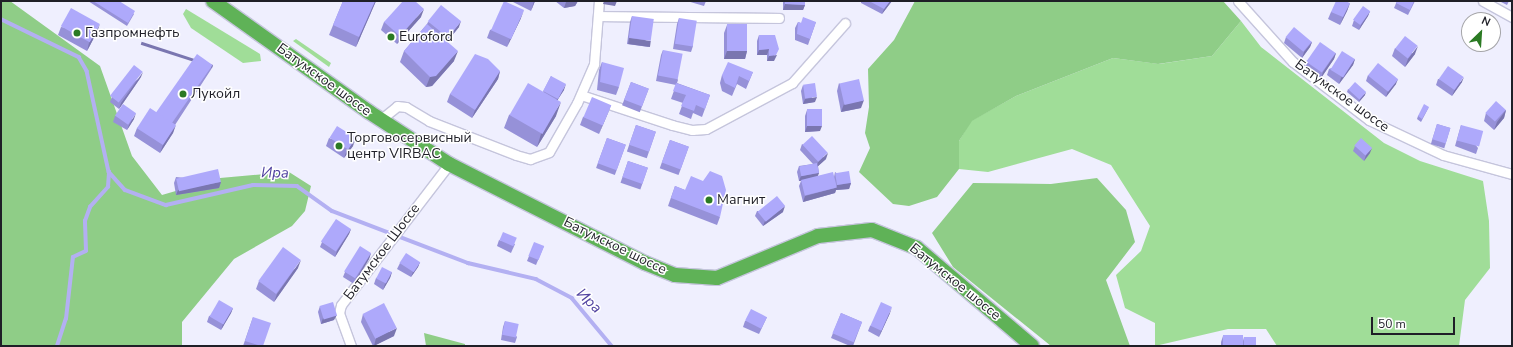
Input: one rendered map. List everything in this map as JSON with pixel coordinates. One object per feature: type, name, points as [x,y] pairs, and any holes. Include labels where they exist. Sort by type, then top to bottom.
[{"type":"highway","name":"Батумское шоссе","points":[[213,1],[380,120],[448,164],[645,263],[691,278],[718,278],[818,236],[872,230],[895,237],[917,248],[1032,346]]},
{"type":"street","points":[[380,120],[397,106],[406,107],[429,121],[530,159],[549,152],[581,95],[594,64],[599,1]]},
{"type":"street","name":"Батумское шоссе","points":[[1238,1],[1293,62],[1369,120],[1443,155],[1512,174]]},
{"type":"street","points":[[1483,1],[1512,17]]},
{"type":"street","points":[[598,16],[779,18]]},
{"type":"street","points":[[581,95],[672,125],[692,130],[706,129],[792,83],[845,23]]},
{"type":"street","name":"Батумское Шоссе","points":[[351,346],[339,313],[341,305],[448,164]]},
{"type":"green space","points":[[1,1],[10,1],[100,66],[132,156],[162,195],[220,178],[289,172],[311,186],[305,211],[292,226],[234,259],[182,322],[182,346],[1,346]]},
{"type":"green space","points":[[915,1],[1223,1],[1241,21],[1212,56],[1158,64],[1113,58],[1016,96],[972,121],[959,141],[959,169],[937,197],[909,206],[893,204],[859,172],[870,148],[865,133],[869,107],[868,69],[894,40]]},
{"type":"green space","points":[[186,9],[260,54],[261,61],[243,63],[191,28],[183,14]]},
{"type":"green space","points":[[1241,21],[1261,47],[1384,143],[1420,161],[1483,181],[1489,221],[1490,268],[1465,300],[1459,346],[1277,346],[1266,329],[1228,329],[1155,346],[1155,323],[1125,308],[1116,275],[1141,251],[1150,226],[1111,165],[1072,149],[988,172],[959,169],[959,141],[971,121],[1016,96],[1113,58],[1159,64],[1212,56]]},
{"type":"green space","points":[[296,39],[331,63],[329,67],[293,41]]},
{"type":"green space","points":[[1097,178],[1126,210],[1135,242],[1106,280],[1130,346],[1051,346],[953,267],[932,233],[973,183],[1051,184]]},
{"type":"green space","points":[[424,333],[465,344],[465,346],[426,346]]},
{"type":"building","points":[[93,1],[119,1],[135,11],[128,23]]},
{"type":"building","points":[[343,1],[375,1],[359,37],[333,25]]},
{"type":"building","points":[[403,1],[415,1],[424,9],[400,36],[384,22]]},
{"type":"building","points":[[504,1],[524,10],[511,39],[491,30]]},
{"type":"building","points":[[785,1],[805,1],[805,5],[785,4]]},
{"type":"building","points":[[869,1],[890,1],[884,9]]},
{"type":"building","points":[[1336,1],[1345,1],[1350,3],[1343,17],[1331,12]]},
{"type":"building","points":[[1397,1],[1414,1],[1410,10],[1396,3]]},
{"type":"building","points":[[441,5],[461,21],[448,38],[428,21]]},
{"type":"building","points":[[1363,6],[1370,11],[1360,25],[1353,20]]},
{"type":"building","points":[[71,8],[100,24],[90,42],[61,26]]},
{"type":"building","points":[[632,16],[654,19],[651,41],[629,38]]},
{"type":"building","points":[[803,17],[816,22],[810,39],[797,34],[798,22],[801,23]]},
{"type":"building","points":[[679,18],[697,21],[693,46],[675,44]]},
{"type":"building","points":[[427,24],[458,51],[436,76],[430,77],[404,51]]},
{"type":"building","points":[[727,24],[747,24],[747,51],[727,51]]},
{"type":"building","points":[[1294,27],[1312,42],[1303,52],[1286,37]]},
{"type":"building","points":[[759,35],[775,35],[779,49],[776,55],[769,56],[769,49],[759,50]]},
{"type":"building","points":[[1405,36],[1418,46],[1408,58],[1395,49]]},
{"type":"building","points":[[1320,42],[1336,53],[1322,73],[1306,62]]},
{"type":"building","points":[[663,50],[683,54],[678,79],[658,76]]},
{"type":"building","points":[[1342,51],[1355,59],[1343,78],[1330,70]]},
{"type":"building","points":[[197,54],[213,65],[171,124],[156,113]]},
{"type":"building","points":[[475,54],[488,59],[500,71],[475,110],[450,94]]},
{"type":"building","points":[[602,62],[624,68],[619,87],[600,82]]},
{"type":"building","points":[[728,62],[753,72],[749,81],[739,76],[735,88],[725,83],[722,75]]},
{"type":"building","points":[[1378,63],[1398,79],[1388,92],[1368,75]]},
{"type":"building","points":[[134,65],[143,72],[119,103],[110,96]]},
{"type":"building","points":[[1448,66],[1464,77],[1454,90],[1439,79]]},
{"type":"building","points":[[551,76],[566,84],[558,99],[543,91]]},
{"type":"building","points":[[859,79],[864,100],[844,105],[840,83]]},
{"type":"building","points":[[631,82],[649,89],[642,107],[624,100]]},
{"type":"building","points":[[1355,82],[1366,92],[1359,99],[1348,89]]},
{"type":"building","points":[[528,83],[561,102],[542,134],[510,115]]},
{"type":"building","points":[[676,83],[710,95],[705,109],[696,105],[694,111],[681,106],[686,95],[673,91]]},
{"type":"building","points":[[815,83],[817,97],[805,99],[803,85]]},
{"type":"building","points":[[592,97],[611,105],[603,125],[583,117]]},
{"type":"building","points":[[1496,101],[1506,110],[1495,122],[1485,113]]},
{"type":"building","points":[[123,104],[136,113],[128,125],[115,115]]},
{"type":"building","points":[[1424,104],[1429,107],[1422,119],[1418,116]]},
{"type":"building","points":[[150,108],[176,125],[163,145],[137,128]]},
{"type":"building","points":[[807,109],[822,109],[822,126],[807,126]]},
{"type":"building","points":[[1437,124],[1450,128],[1446,143],[1432,139]]},
{"type":"building","points":[[636,125],[656,132],[649,152],[629,145]]},
{"type":"building","points":[[1461,125],[1483,131],[1479,146],[1457,140]]},
{"type":"building","points":[[337,126],[356,138],[348,150],[330,138]]},
{"type":"building","points":[[812,136],[828,153],[818,162],[802,145]]},
{"type":"building","points":[[607,138],[626,145],[617,170],[598,163]]},
{"type":"building","points":[[1361,138],[1372,148],[1365,155],[1354,145]]},
{"type":"building","points":[[670,140],[689,147],[681,169],[662,163]]},
{"type":"building","points":[[628,161],[648,168],[642,184],[622,177]]},
{"type":"building","points":[[817,163],[819,173],[801,176],[799,166]]},
{"type":"building","points":[[218,169],[221,182],[179,191],[176,179]]},
{"type":"building","points":[[710,171],[722,176],[726,190],[720,217],[671,198],[675,186],[685,190],[691,176],[703,181]]},
{"type":"building","points":[[849,171],[851,183],[837,185],[835,173]]},
{"type":"building","points":[[833,172],[837,188],[805,196],[801,180]]},
{"type":"building","points":[[777,196],[785,206],[766,222],[758,212]]},
{"type":"building","points":[[336,219],[351,229],[336,251],[321,241]]},
{"type":"building","points":[[503,232],[517,238],[513,246],[499,240]]},
{"type":"building","points":[[534,242],[544,246],[539,260],[528,256]]},
{"type":"building","points":[[360,246],[371,253],[355,278],[344,271]]},
{"type":"building","points":[[283,247],[301,260],[276,294],[258,281]]},
{"type":"building","points":[[406,253],[420,262],[414,272],[399,263]]},
{"type":"building","points":[[382,267],[392,272],[386,284],[376,279]]},
{"type":"building","points":[[219,300],[233,308],[223,324],[210,316]]},
{"type":"building","points":[[333,302],[337,315],[324,319],[320,306]]},
{"type":"building","points":[[881,302],[892,307],[881,331],[870,326]]},
{"type":"building","points":[[384,303],[397,328],[375,339],[363,314]]},
{"type":"building","points":[[751,309],[767,317],[761,329],[745,321]]},
{"type":"building","points":[[841,313],[862,322],[854,342],[832,333]]},
{"type":"building","points":[[253,317],[271,323],[263,346],[245,341]]},
{"type":"building","points":[[505,321],[519,324],[516,338],[502,335]]},
{"type":"building","points":[[1223,335],[1243,335],[1243,346],[1223,346]]},
{"type":"building","points":[[1244,337],[1256,337],[1256,346],[1244,346]]},
{"type":"waterway","name":"Ира","points":[[1,19],[79,57],[87,71],[109,172],[125,190],[166,205],[253,185],[297,186],[332,211],[468,263],[536,279],[572,298],[612,346]]},
{"type":"waterway","points":[[57,346],[66,319],[73,257],[86,251],[85,221],[90,207],[108,187],[109,172]]},
{"type":"place","name":"Газпромнефть","points":[[77,33]]},
{"type":"place","name":"Euroford","points":[[391,37]]},
{"type":"place","name":"Лукойл","points":[[183,94]]},
{"type":"place","name":"Торговосервисный центр VIRBAC","points":[[339,146]]},
{"type":"place","name":"Магнит","points":[[709,200]]}]
